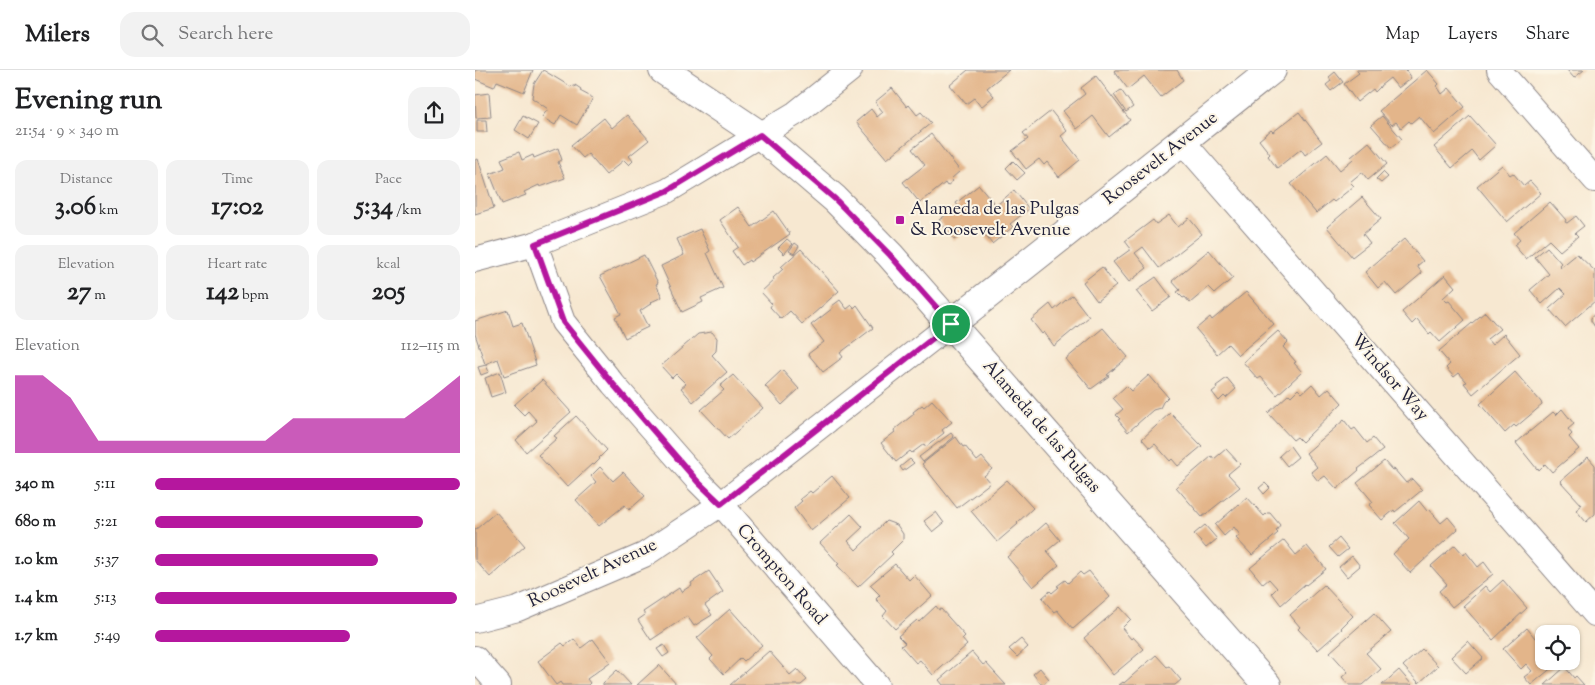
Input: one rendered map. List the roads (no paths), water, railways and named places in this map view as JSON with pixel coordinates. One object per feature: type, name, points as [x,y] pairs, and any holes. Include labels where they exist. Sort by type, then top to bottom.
[{"type":"main road","name":"Alameda de las Pulgas","points":[[663,70],[760,135],[835,199],[890,255],[1267,685]]},
{"type":"main road","name":"Roosevelt Avenue","points":[[951,324],[1273,70]]},
{"type":"street","points":[[475,260],[535,244],[667,191],[796,113],[850,70]]},
{"type":"street","points":[[1499,70],[1595,180]]},
{"type":"street","name":"Windsor Way","points":[[1183,142],[1595,614]]},
{"type":"street","name":"Crompton Road","points":[[535,244],[563,322],[613,384],[698,482],[721,504],[877,685]]},
{"type":"street","name":"Roosevelt Avenue","points":[[475,620],[518,609],[643,555],[721,504],[951,324]]},
{"type":"street","points":[[475,658],[499,685]]},
{"type":"place","name":"Alameda de las Pulgas & Roosevelt Avenue","points":[[900,220]]}]
